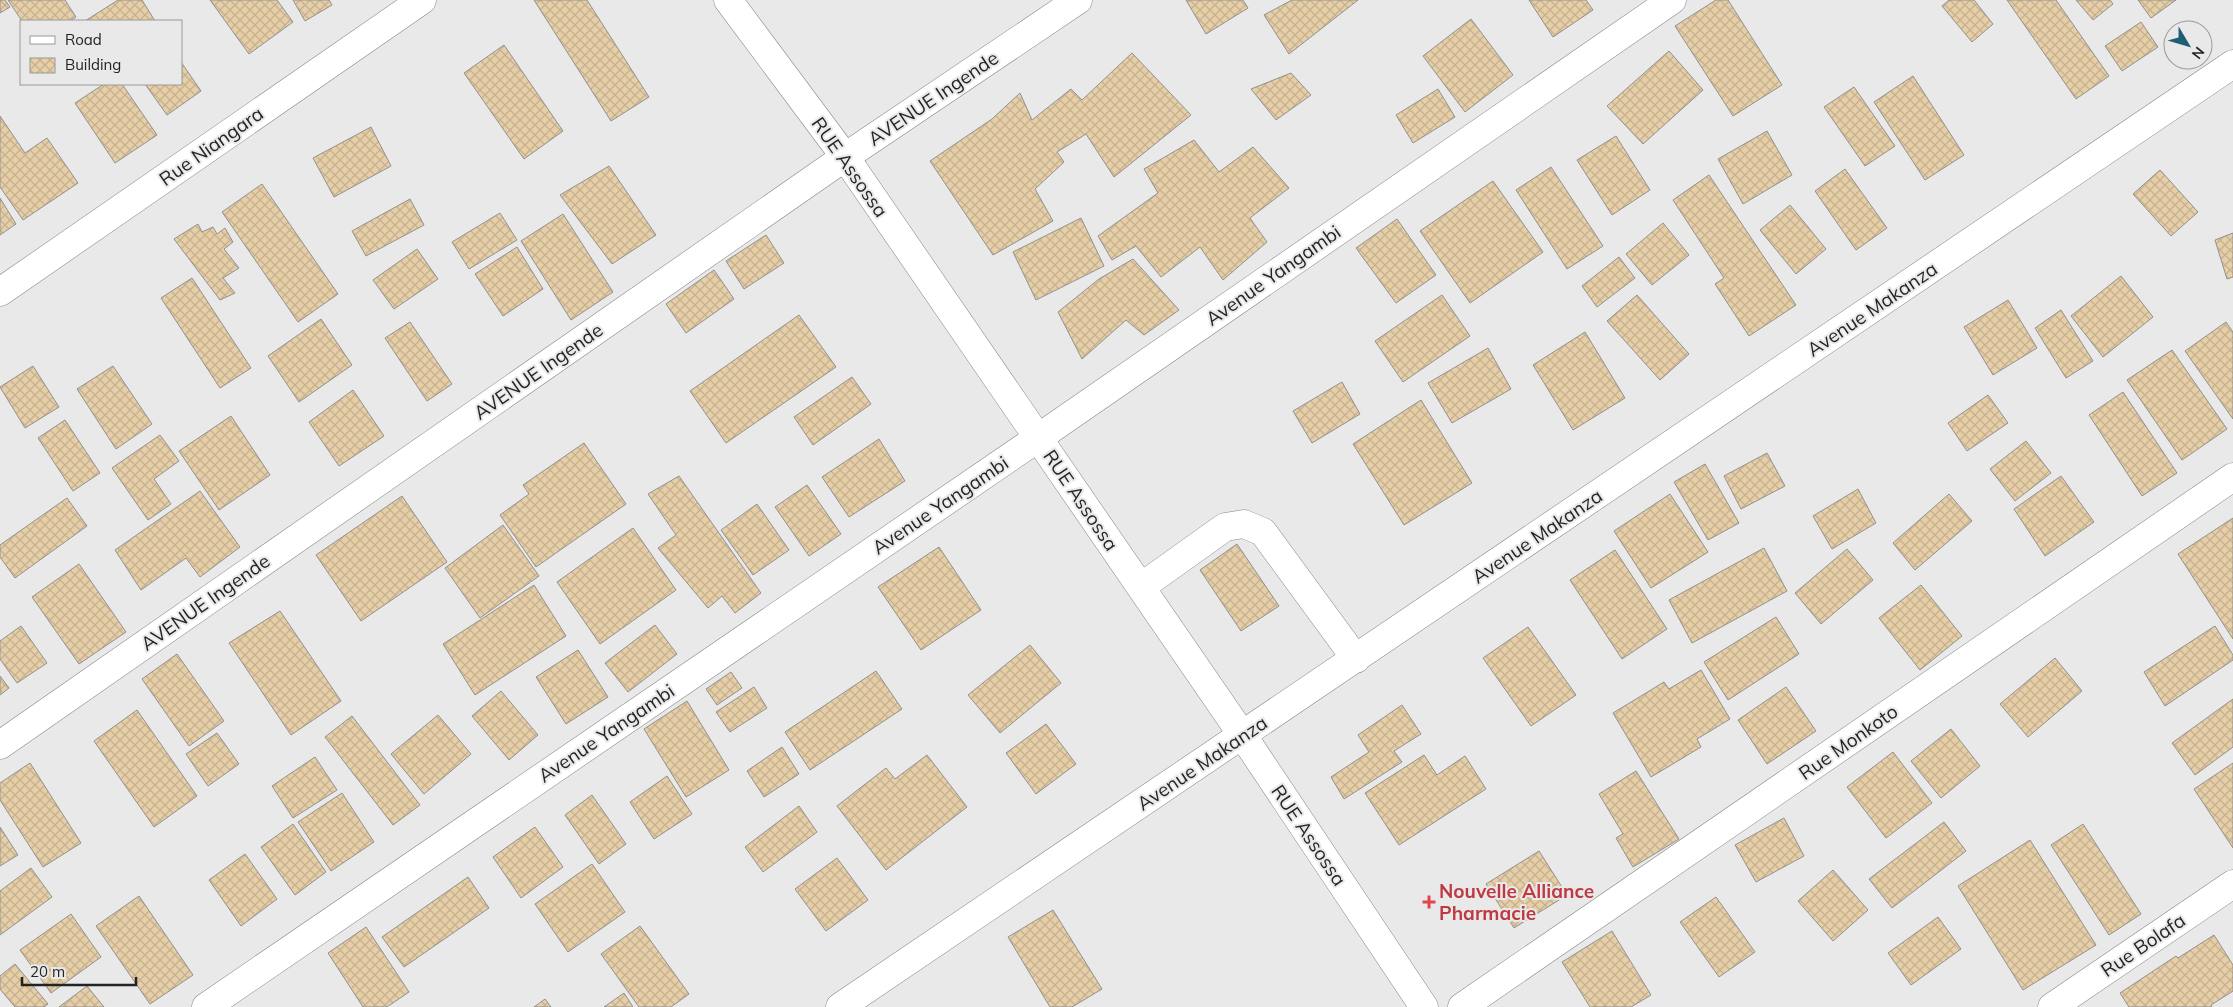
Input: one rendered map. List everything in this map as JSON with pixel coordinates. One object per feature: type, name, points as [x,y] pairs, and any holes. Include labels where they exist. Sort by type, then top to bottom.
[{"type":"street","name":"Rue Niangara","points":[[0,292],[422,0]]},
{"type":"street","name":"RUE Assossa","points":[[728,0],[845,158],[1243,736],[1424,1007]]},
{"type":"street","name":"AVENUE Ingende","points":[[0,745],[845,158],[1078,0]]},
{"type":"street","name":"Avenue Yangambi","points":[[206,1007],[1038,438],[1672,0]]},
{"type":"street","name":"Avenue Makanza","points":[[840,1007],[1243,736],[2233,64]]},
{"type":"street","name":"Rue Monkoto","points":[[1462,1007],[2233,477]]},
{"type":"street","points":[[1141,587],[1225,527],[1244,524],[1263,532],[1356,659]]},
{"type":"street","name":"Rue Bolafa","points":[[2052,1007],[2233,884]]},
{"type":"building","points":[[0,0],[5,0],[10,7],[0,13]]},
{"type":"building","points":[[8,0],[65,0],[76,17],[72,20],[21,20]]},
{"type":"building","points":[[118,0],[142,0],[154,20],[87,20]]},
{"type":"building","points":[[210,0],[277,0],[293,22],[249,54]]},
{"type":"building","points":[[293,0],[329,0],[332,5],[305,21]]},
{"type":"building","points":[[534,0],[587,0],[649,97],[611,121]]},
{"type":"building","points":[[1186,0],[1243,0],[1248,8],[1206,34]]},
{"type":"building","points":[[1292,0],[1358,0],[1289,54],[1264,15]]},
{"type":"building","points":[[1529,0],[1586,0],[1593,10],[1553,37]]},
{"type":"building","points":[[1716,0],[1728,0],[1782,85],[1733,116],[1675,26]]},
{"type":"building","points":[[1949,0],[1974,0],[1993,24],[1972,42],[1942,6]]},
{"type":"building","points":[[2007,0],[2056,0],[2109,76],[2076,99]]},
{"type":"building","points":[[2076,0],[2110,0],[2113,4],[2093,20]]},
{"type":"building","points":[[2138,0],[2176,0],[2151,18]]},
{"type":"building","points":[[1471,19],[1513,75],[1465,112],[1423,56]]},
{"type":"building","points":[[2141,22],[2158,47],[2122,71],[2105,46]]},
{"type":"building","points":[[504,45],[563,131],[524,159],[464,73]]},
{"type":"building","points":[[1669,51],[1703,90],[1643,144],[1607,106]]},
{"type":"building","points":[[1132,53],[1191,115],[1114,177],[1086,134],[1057,152],[1064,162],[1035,189],[1053,221],[993,255],[930,161],[992,119],[1020,93],[1032,120],[1071,89],[1082,100]]},
{"type":"building","points":[[182,63],[201,91],[167,115],[146,85],[182,85]]},
{"type":"building","points":[[1291,73],[1311,95],[1276,120],[1251,89]]},
{"type":"building","points":[[1913,76],[1964,155],[1925,180],[1874,102]]},
{"type":"building","points":[[102,85],[123,85],[157,135],[115,163],[75,103]]},
{"type":"building","points":[[1854,87],[1895,146],[1865,166],[1824,107]]},
{"type":"building","points":[[1438,89],[1455,117],[1413,143],[1396,115]]},
{"type":"building","points":[[0,116],[25,153],[47,138],[78,183],[23,220],[0,187]]},
{"type":"building","points":[[371,127],[391,166],[334,197],[313,158]]},
{"type":"building","points":[[1767,131],[1792,175],[1743,204],[1718,159]]},
{"type":"building","points":[[1616,136],[1650,190],[1612,215],[1577,160]]},
{"type":"building","points":[[1194,140],[1219,172],[1253,147],[1289,188],[1250,218],[1267,242],[1223,280],[1200,247],[1161,277],[1136,246],[1112,260],[1098,236],[1158,193],[1144,169]]},
{"type":"building","points":[[609,166],[656,235],[612,264],[560,195]]},
{"type":"building","points":[[1551,167],[1603,246],[1567,269],[1516,190]]},
{"type":"building","points":[[1845,169],[1887,228],[1856,250],[1815,191]]},
{"type":"building","points":[[2160,170],[2198,212],[2171,236],[2133,194]]},
{"type":"building","points":[[1709,175],[1796,305],[1749,336],[1715,284],[1724,278],[1673,200]]},
{"type":"building","points":[[1493,181],[1543,252],[1470,303],[1420,231]]},
{"type":"building","points":[[262,184],[338,294],[298,322],[222,212]]},
{"type":"building","points":[[0,198],[16,224],[0,235]]},
{"type":"building","points":[[410,199],[424,225],[366,256],[352,231]]},
{"type":"building","points":[[1790,205],[1826,249],[1796,274],[1760,230]]},
{"type":"building","points":[[500,213],[517,240],[469,269],[452,242]]},
{"type":"building","points":[[563,214],[613,292],[571,320],[521,241]]},
{"type":"building","points":[[1081,218],[1104,266],[1036,300],[1013,252]]},
{"type":"building","points":[[1397,219],[1436,275],[1396,303],[1356,248]]},
{"type":"building","points":[[1663,223],[1689,255],[1652,285],[1626,254]]},
{"type":"building","points":[[198,224],[202,232],[213,227],[217,234],[225,228],[233,242],[224,249],[239,268],[223,278],[235,293],[220,300],[174,239]]},
{"type":"building","points":[[2233,233],[2233,277],[2227,279],[2215,240]]},
{"type":"building","points":[[766,235],[784,263],[744,289],[726,261]]},
{"type":"building","points":[[517,247],[543,289],[503,316],[475,274]]},
{"type":"building","points":[[417,249],[438,279],[394,309],[373,280]]},
{"type":"building","points":[[1619,257],[1635,278],[1597,307],[1582,286]]},
{"type":"building","points":[[1133,259],[1179,310],[1144,335],[1126,320],[1082,359],[1058,312],[1099,279]]},
{"type":"building","points":[[714,270],[734,299],[686,333],[666,304]]},
{"type":"building","points":[[2121,276],[2153,317],[2103,357],[2071,316]]},
{"type":"building","points":[[192,278],[251,368],[220,388],[161,298]]},
{"type":"building","points":[[1442,295],[1470,336],[1403,382],[1375,341]]},
{"type":"building","points":[[1637,295],[1689,354],[1660,380],[1607,321]]},
{"type":"building","points":[[2008,300],[2037,348],[1993,375],[1964,327]]},
{"type":"building","points":[[2061,310],[2093,361],[2066,378],[2035,328]]},
{"type":"building","points":[[799,315],[836,367],[726,443],[690,391]]},
{"type":"building","points":[[321,319],[352,365],[299,402],[268,356]]},
{"type":"building","points":[[410,322],[452,384],[427,401],[385,338]]},
{"type":"building","points":[[2226,322],[2233,332],[2233,419],[2185,351]]},
{"type":"building","points":[[1585,332],[1625,398],[1573,430],[1533,365]]},
{"type":"building","points":[[1488,348],[1511,389],[1452,423],[1428,383]]},
{"type":"building","points":[[2172,350],[2227,429],[2182,460],[2127,380]]},
{"type":"building","points":[[33,366],[59,407],[25,428],[0,387]]},
{"type":"building","points":[[113,366],[152,424],[116,449],[77,389]]},
{"type":"building","points":[[852,377],[871,404],[813,445],[794,417]]},
{"type":"building","points":[[1342,382],[1360,414],[1312,443],[1293,411]]},
{"type":"building","points":[[353,390],[384,436],[339,466],[309,422]]},
{"type":"building","points":[[2123,392],[2177,473],[2142,496],[2089,415]]},
{"type":"building","points":[[1988,395],[2008,423],[1967,451],[1948,423]]},
{"type":"building","points":[[1421,400],[1472,483],[1404,525],[1353,444]]},
{"type":"building","points":[[231,416],[270,475],[219,510],[179,451]]},
{"type":"building","points":[[65,420],[100,473],[73,491],[38,438]]},
{"type":"building","points":[[160,435],[179,461],[154,479],[171,504],[148,520],[112,468]]},
{"type":"building","points":[[879,439],[905,481],[849,517],[822,477]]},
{"type":"building","points":[[2026,441],[2051,473],[2015,501],[1990,469]]},
{"type":"building","points":[[584,443],[626,504],[536,567],[500,515],[529,494],[523,485]]},
{"type":"building","points":[[1767,453],[1785,486],[1741,509],[1724,476]]},
{"type":"building","points":[[1705,464],[1739,523],[1708,540],[1674,482]]},
{"type":"building","points":[[679,476],[761,593],[735,613],[722,596],[708,608],[658,548],[676,535],[648,494]]},
{"type":"building","points":[[2061,476],[2094,522],[2045,556],[2014,509]]},
{"type":"building","points":[[807,485],[841,534],[809,556],[775,507]]},
{"type":"building","points":[[1858,489],[1876,523],[1832,549],[1813,516]]},
{"type":"building","points":[[200,491],[240,547],[200,577],[186,558],[141,590],[115,550]]},
{"type":"building","points":[[1670,494],[1708,552],[1651,588],[1614,531]]},
{"type":"building","points":[[1949,494],[1972,521],[1915,570],[1893,543]]},
{"type":"building","points":[[402,496],[447,562],[361,621],[316,555]]},
{"type":"building","points":[[67,498],[87,526],[15,578],[0,557],[0,545]]},
{"type":"building","points":[[757,504],[789,550],[753,575],[721,530]]},
{"type":"building","points":[[2233,518],[2233,639],[2178,554]]},
{"type":"building","points":[[503,525],[539,576],[480,618],[445,568]]},
{"type":"building","points":[[633,528],[676,590],[600,644],[557,582]]},
{"type":"building","points":[[1237,544],[1279,606],[1241,631],[1200,570]]},
{"type":"building","points":[[939,547],[981,610],[921,650],[878,587]]},
{"type":"building","points":[[1764,548],[1787,591],[1692,643],[1669,600]]},
{"type":"building","points":[[1847,549],[1873,580],[1821,624],[1795,593]]},
{"type":"building","points":[[1615,550],[1667,629],[1622,659],[1570,580]]},
{"type":"building","points":[[79,564],[126,632],[79,664],[32,597]]},
{"type":"building","points":[[534,585],[566,636],[475,695],[443,644]]},
{"type":"building","points":[[1921,585],[1962,636],[1920,670],[1879,618]]},
{"type":"building","points":[[280,611],[341,701],[291,735],[229,643]]},
{"type":"building","points":[[1776,617],[1799,654],[1728,700],[1704,662]]},
{"type":"building","points":[[655,625],[677,654],[628,692],[605,663]]},
{"type":"building","points":[[21,626],[47,663],[17,683],[0,659],[0,641]]},
{"type":"building","points":[[2215,626],[2233,655],[2233,660],[2165,706],[2144,672]]},
{"type":"building","points":[[1528,627],[1576,695],[1531,726],[1483,658]]},
{"type":"building","points":[[1030,645],[1061,683],[1000,733],[968,695]]},
{"type":"building","points":[[578,650],[608,697],[566,724],[536,677]]},
{"type":"building","points":[[177,654],[224,721],[189,746],[142,679]]},
{"type":"building","points":[[2055,658],[2082,691],[2028,737],[2000,704]]},
{"type":"building","points":[[1701,670],[1730,719],[1697,739],[1701,747],[1651,777],[1613,713],[1664,682],[1669,689]]},
{"type":"building","points":[[876,671],[902,709],[810,770],[785,732]]},
{"type":"building","points":[[731,672],[742,688],[717,705],[706,689]]},
{"type":"building","points":[[0,676],[9,688],[0,695]]},
{"type":"building","points":[[754,687],[767,708],[730,732],[716,712]]},
{"type":"building","points":[[1786,687],[1816,731],[1767,764],[1738,720]]},
{"type":"building","points":[[501,691],[538,735],[509,760],[472,716]]},
{"type":"building","points":[[2233,699],[2233,747],[2195,775],[2172,743]]},
{"type":"building","points":[[687,701],[729,770],[686,797],[644,729]]},
{"type":"building","points":[[1402,705],[1421,734],[1394,751],[1402,762],[1344,799],[1331,777],[1369,752],[1358,735]]},
{"type":"building","points":[[137,710],[197,796],[154,827],[94,741]]},
{"type":"building","points":[[438,715],[471,754],[424,794],[391,754]]},
{"type":"building","points":[[352,716],[420,805],[393,825],[325,737]]},
{"type":"building","points":[[1046,724],[1076,764],[1036,794],[1006,753]]},
{"type":"building","points":[[1951,729],[1980,766],[1941,798],[1911,761]]},
{"type":"building","points":[[217,733],[239,764],[208,786],[186,754]]},
{"type":"building","points":[[782,747],[799,774],[764,797],[747,771]]},
{"type":"building","points":[[1893,752],[1932,803],[1886,838],[1847,787]]},
{"type":"building","points":[[927,755],[967,807],[886,870],[837,806],[886,768],[895,779]]},
{"type":"building","points":[[1424,755],[1437,775],[1465,756],[1486,789],[1399,845],[1365,793]]},
{"type":"building","points":[[315,757],[337,790],[293,818],[272,786]]},
{"type":"building","points":[[30,763],[81,843],[43,867],[0,800],[0,783]]},
{"type":"building","points":[[2233,763],[2233,848],[2194,789]]},
{"type":"building","points":[[1636,771],[1679,839],[1633,867],[1616,838],[1623,834],[1599,794]]},
{"type":"building","points":[[667,776],[692,814],[654,839],[630,802]]},
{"type":"building","points":[[342,793],[374,842],[331,871],[298,822]]},
{"type":"building","points":[[592,795],[626,844],[599,864],[565,815]]},
{"type":"building","points":[[799,806],[817,832],[763,872],[745,847]]},
{"type":"building","points":[[1784,818],[1804,856],[1756,882],[1735,845]]},
{"type":"building","points":[[1944,822],[1966,851],[1892,908],[1869,879]]},
{"type":"building","points":[[293,824],[326,872],[295,895],[261,847]]},
{"type":"building","points":[[2083,824],[2141,914],[2109,935],[2051,845]]},
{"type":"building","points":[[0,827],[18,855],[0,866]]},
{"type":"building","points":[[535,827],[563,867],[521,898],[493,857]]},
{"type":"building","points":[[2030,840],[2096,945],[2023,990],[1958,886]]},
{"type":"building","points":[[1539,851],[1567,895],[1514,928],[1486,884]]},
{"type":"building","points":[[245,854],[277,899],[241,926],[209,880]]},
{"type":"building","points":[[837,858],[868,900],[826,931],[795,889]]},
{"type":"building","points":[[592,864],[625,912],[568,952],[535,904]]},
{"type":"building","points":[[31,868],[52,897],[0,935],[0,891]]},
{"type":"building","points":[[1833,870],[1868,910],[1833,941],[1798,901]]},
{"type":"building","points":[[468,877],[489,908],[404,967],[382,937]]},
{"type":"building","points":[[139,896],[193,975],[150,1004],[96,926]]},
{"type":"building","points":[[1716,897],[1755,952],[1719,977],[1680,922]]},
{"type":"building","points":[[1053,910],[1102,989],[1072,1007],[1050,1007],[1008,937]]},
{"type":"building","points":[[71,914],[101,957],[51,993],[20,950]]},
{"type":"building","points":[[1938,917],[1961,949],[1911,985],[1888,953]]},
{"type":"building","points":[[640,926],[689,994],[671,1007],[639,1007],[601,954]]},
{"type":"building","points":[[366,927],[409,992],[387,1007],[363,1007],[328,953]]},
{"type":"building","points":[[1612,931],[1651,995],[1631,1007],[1590,1007],[1562,962]]},
{"type":"building","points":[[2214,935],[2233,965],[2233,991],[2211,1005],[2212,1007],[2129,1007],[2120,993],[2176,956],[2178,958]]},
{"type":"building","points":[[15,964],[48,1004],[44,1007],[15,1007],[0,989],[0,976]]},
{"type":"building","points":[[87,986],[104,1007],[59,1007]]},
{"type":"building","points":[[624,993],[633,1007],[604,1007]]},
{"type":"building","points":[[545,999],[551,1007],[534,1007]]},
{"type":"place","name":"Nouvelle Alliance Pharmacie","points":[[1429,902]]}]
